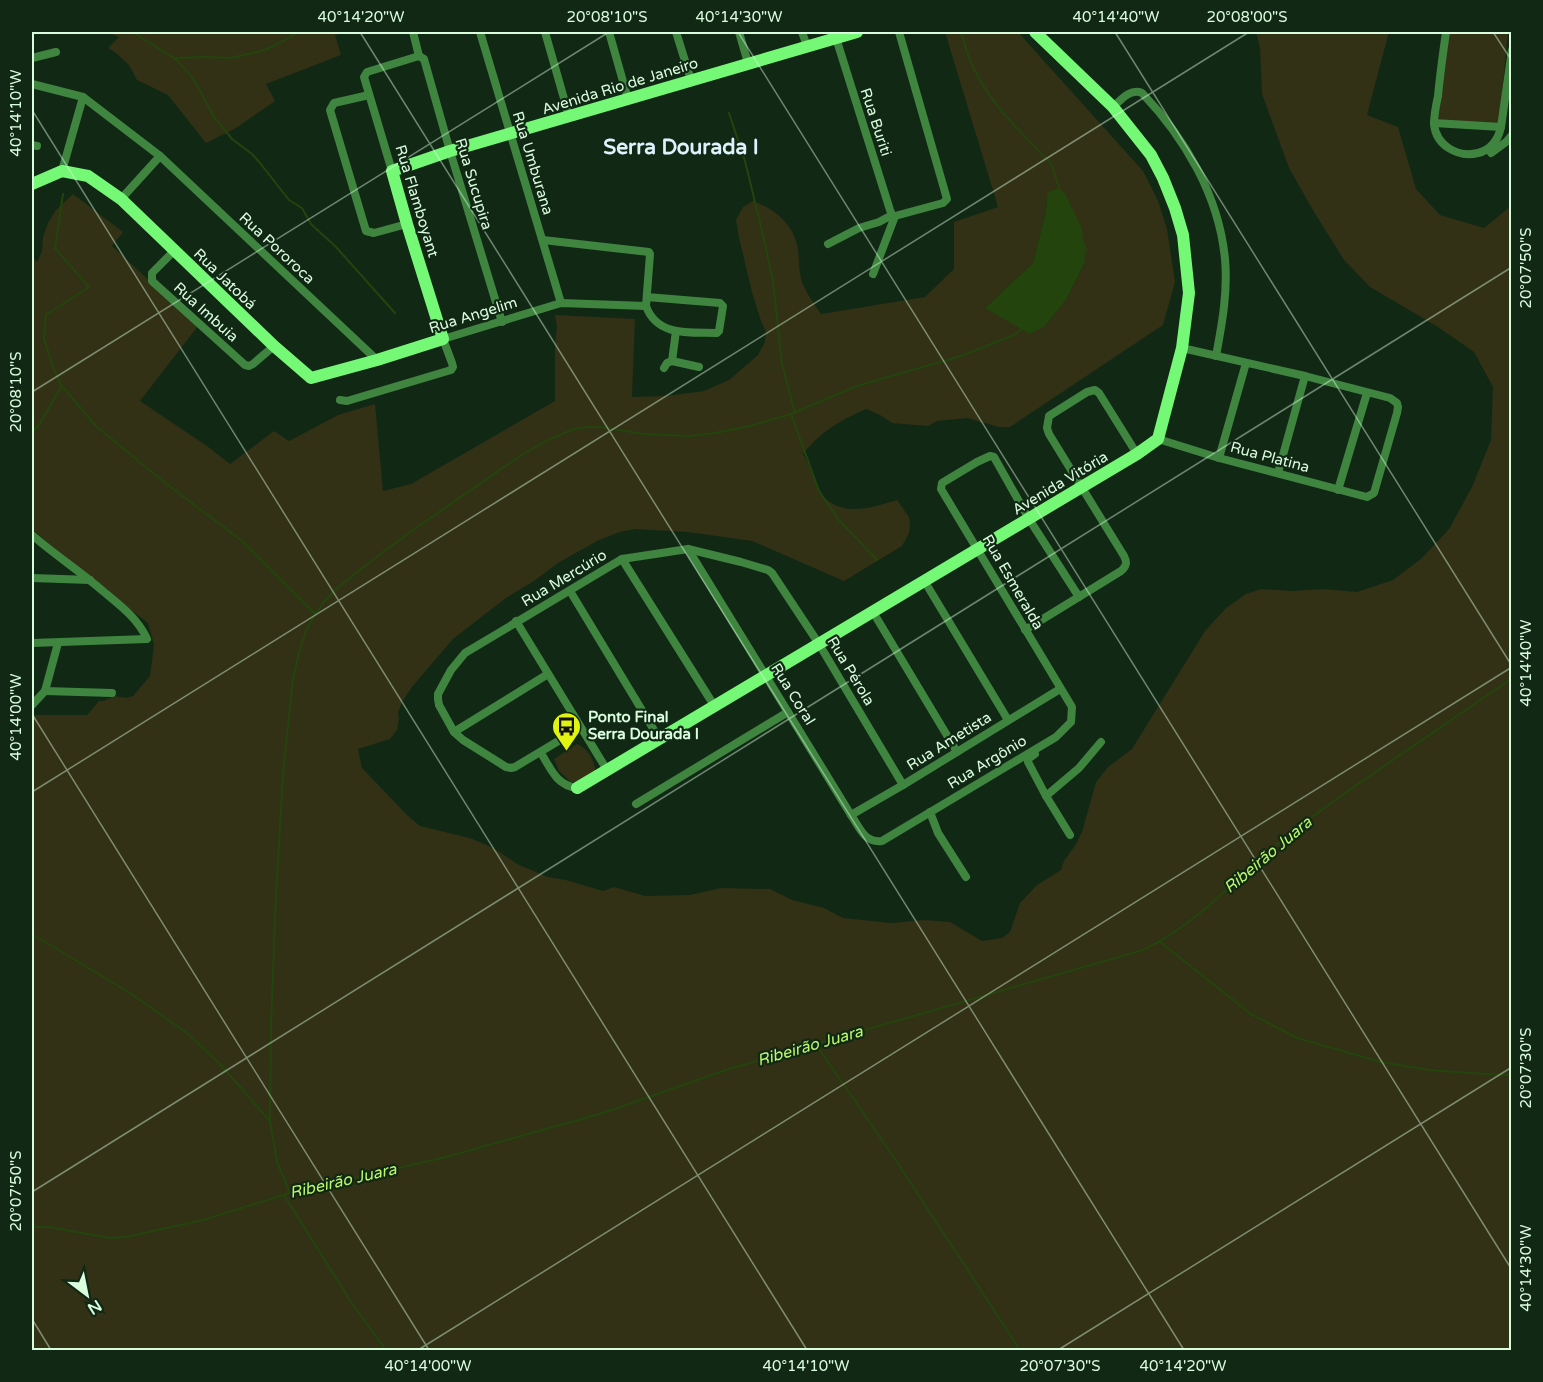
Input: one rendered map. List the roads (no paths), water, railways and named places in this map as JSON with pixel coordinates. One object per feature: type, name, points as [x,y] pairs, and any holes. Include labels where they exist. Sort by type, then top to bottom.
[{"type":"street","name":"Rua Sucupira","points":[[413,32],[418,56],[424,59],[502,322]]},
{"type":"street","name":"Rua Umburana","points":[[480,32],[561,303]]},
{"type":"street","points":[[545,32],[569,116]]},
{"type":"street","points":[[609,32],[627,99]]},
{"type":"street","points":[[675,32],[691,80]]},
{"type":"street","points":[[738,32],[748,63]]},
{"type":"street","points":[[802,32],[807,46]]},
{"type":"street","name":"Avenida Rio de Janeiro","points":[[392,171],[450,151],[857,32]]},
{"type":"street","points":[[828,244],[893,214],[943,203],[947,200],[899,32]]},
{"type":"street","points":[[1035,32],[1113,107],[1151,155],[1175,208],[1183,235],[1189,293],[1182,348],[1158,439]]},
{"type":"street","points":[[1446,32],[1434,123],[1440,141],[1448,148],[1478,158],[1506,142],[1512,135]]},
{"type":"street","name":"Rua Buriti","points":[[836,38],[893,214]]},
{"type":"street","points":[[1465,155],[1488,149],[1499,137],[1512,50]]},
{"type":"street","points":[[32,58],[56,52]]},
{"type":"street","name":"Rua Flamboyant","points":[[418,56],[367,72],[364,76],[443,339]]},
{"type":"street","points":[[32,84],[83,97],[62,171],[32,183]]},
{"type":"street","points":[[1113,107],[1133,91],[1142,93],[1178,137],[1203,180],[1222,236],[1225,261],[1223,315],[1216,356]]},
{"type":"street","points":[[369,94],[334,103],[330,110],[366,231],[374,233],[407,224]]},
{"type":"street","name":"Rua Pororoca","points":[[83,97],[160,156],[377,360]]},
{"type":"street","points":[[1434,123],[1501,127]]},
{"type":"street","points":[[121,199],[160,156]]},
{"type":"street","name":"Rua Jatobá","points":[[62,171],[88,176],[121,199],[274,346],[311,378]]},
{"type":"street","points":[[873,274],[893,214]]},
{"type":"street","points":[[543,240],[649,252],[646,301],[649,313],[665,329],[676,331],[672,361]]},
{"type":"street","name":"Rua Imbuia","points":[[174,251],[152,273],[152,281],[245,364],[249,366],[253,364],[274,346]]},
{"type":"street","name":"Rua Angelim","points":[[311,378],[561,303],[646,301],[720,303],[723,306],[719,332],[676,331]]},
{"type":"street","points":[[340,400],[347,401],[451,370],[452,363],[443,339]]},
{"type":"street","points":[[1182,348],[1305,376],[1367,393],[1338,490]]},
{"type":"street","points":[[664,368],[672,361],[699,367]]},
{"type":"street","points":[[1219,458],[1246,363]]},
{"type":"street","points":[[1278,473],[1305,376]]},
{"type":"street","points":[[1025,630],[1121,571],[1126,563],[1047,428],[1048,419],[1056,411],[1092,390],[1099,393],[1137,454]]},
{"type":"street","name":"Rua Platina","points":[[1158,439],[1219,458],[1367,497],[1374,493],[1398,407],[1396,401],[1390,398],[1367,393]]},
{"type":"street","name":"Avenida Vitória","points":[[577,788],[925,582],[1158,439]]},
{"type":"street","name":"Rua Esmeralda","points":[[1029,519],[994,457],[990,456],[977,462],[941,485],[941,489],[1060,689]]},
{"type":"street","points":[[1029,519],[1079,597]]},
{"type":"street","points":[[32,535],[127,611],[142,628],[147,639],[32,643]]},
{"type":"street","name":"Rua Mercúrio","points":[[454,732],[438,699],[438,694],[451,670],[465,653],[622,559],[688,549],[741,562],[772,573]]},
{"type":"street","name":"Rua Coral","points":[[688,549],[851,815],[867,839],[874,842],[882,841]]},
{"type":"street","points":[[622,559],[715,707]]},
{"type":"street","name":"Rua Pérola","points":[[772,573],[819,644],[903,785]]},
{"type":"street","points":[[32,578],[90,580]]},
{"type":"street","points":[[925,582],[1008,720]]},
{"type":"street","points":[[570,591],[660,740]]},
{"type":"street","points":[[873,612],[957,753]]},
{"type":"street","points":[[516,621],[607,770]]},
{"type":"street","points":[[32,705],[45,691],[58,643]]},
{"type":"street","points":[[548,674],[454,732],[463,740],[511,768],[541,753],[580,728]]},
{"type":"street","name":"Rua Ametista","points":[[851,815],[1060,689]]},
{"type":"street","name":"Rua Argônio","points":[[882,841],[1056,737],[1071,722],[1072,707],[1060,689]]},
{"type":"street","points":[[45,691],[112,693]]},
{"type":"street","points":[[636,804],[788,712]]},
{"type":"street","points":[[1056,737],[1028,760],[1046,796],[1070,835]]},
{"type":"street","points":[[1046,796],[1079,768],[1101,742]]},
{"type":"street","points":[[541,753],[555,777],[568,787],[577,788]]},
{"type":"street","points":[[930,812],[938,833],[966,877]]},
{"type":"waterway","points":[[132,32],[174,58],[188,72],[214,117],[232,139],[252,154],[289,200],[302,208],[311,224],[336,247],[395,313]]},
{"type":"waterway","points":[[174,58],[231,58],[265,50],[298,32]]},
{"type":"waterway","points":[[962,34],[967,53],[985,88],[1008,119],[1049,161],[1060,191]]},
{"type":"waterway","points":[[729,113],[745,161],[763,235],[773,281],[782,364],[795,413]]},
{"type":"waterway","points":[[63,194],[55,248],[89,287],[46,315],[44,339],[61,385],[96,426],[164,482],[241,540],[315,614]]},
{"type":"waterway","points":[[1082,240],[1086,249],[1084,254]]},
{"type":"waterway","points":[[290,1193],[277,1162],[270,1121],[276,895],[283,774],[293,678],[306,631],[324,602],[336,589],[413,530],[523,454],[574,429],[601,427],[644,434],[689,436],[750,426],[791,414],[857,386],[961,356],[1014,335],[1023,328]]},
{"type":"waterway","points":[[32,432],[39,425],[61,387]]},
{"type":"waterway","points":[[791,414],[819,491],[839,520],[877,560]]},
{"type":"waterway","name":"Ribeirão Juara","points":[[32,1227],[49,1227],[110,1238],[126,1237],[203,1220],[290,1193],[446,1157],[603,1113],[729,1069],[1143,950],[1204,910],[1277,845],[1322,809],[1512,678]]},
{"type":"waterway","points":[[32,934],[130,993],[187,1033],[218,1062],[270,1121]]},
{"type":"waterway","points":[[1160,942],[1251,1014],[1297,1038],[1381,1062],[1429,1070],[1512,1075]]},
{"type":"waterway","points":[[817,1046],[893,1156],[1020,1350]]},
{"type":"waterway","points":[[284,1195],[351,1302],[386,1350]]},
{"type":"place","name":"Ponto Final Serra Dourada I","points":[[567,752]]},
{"type":"district","name":"Serra Dourada I","points":[[681,147]]}]
